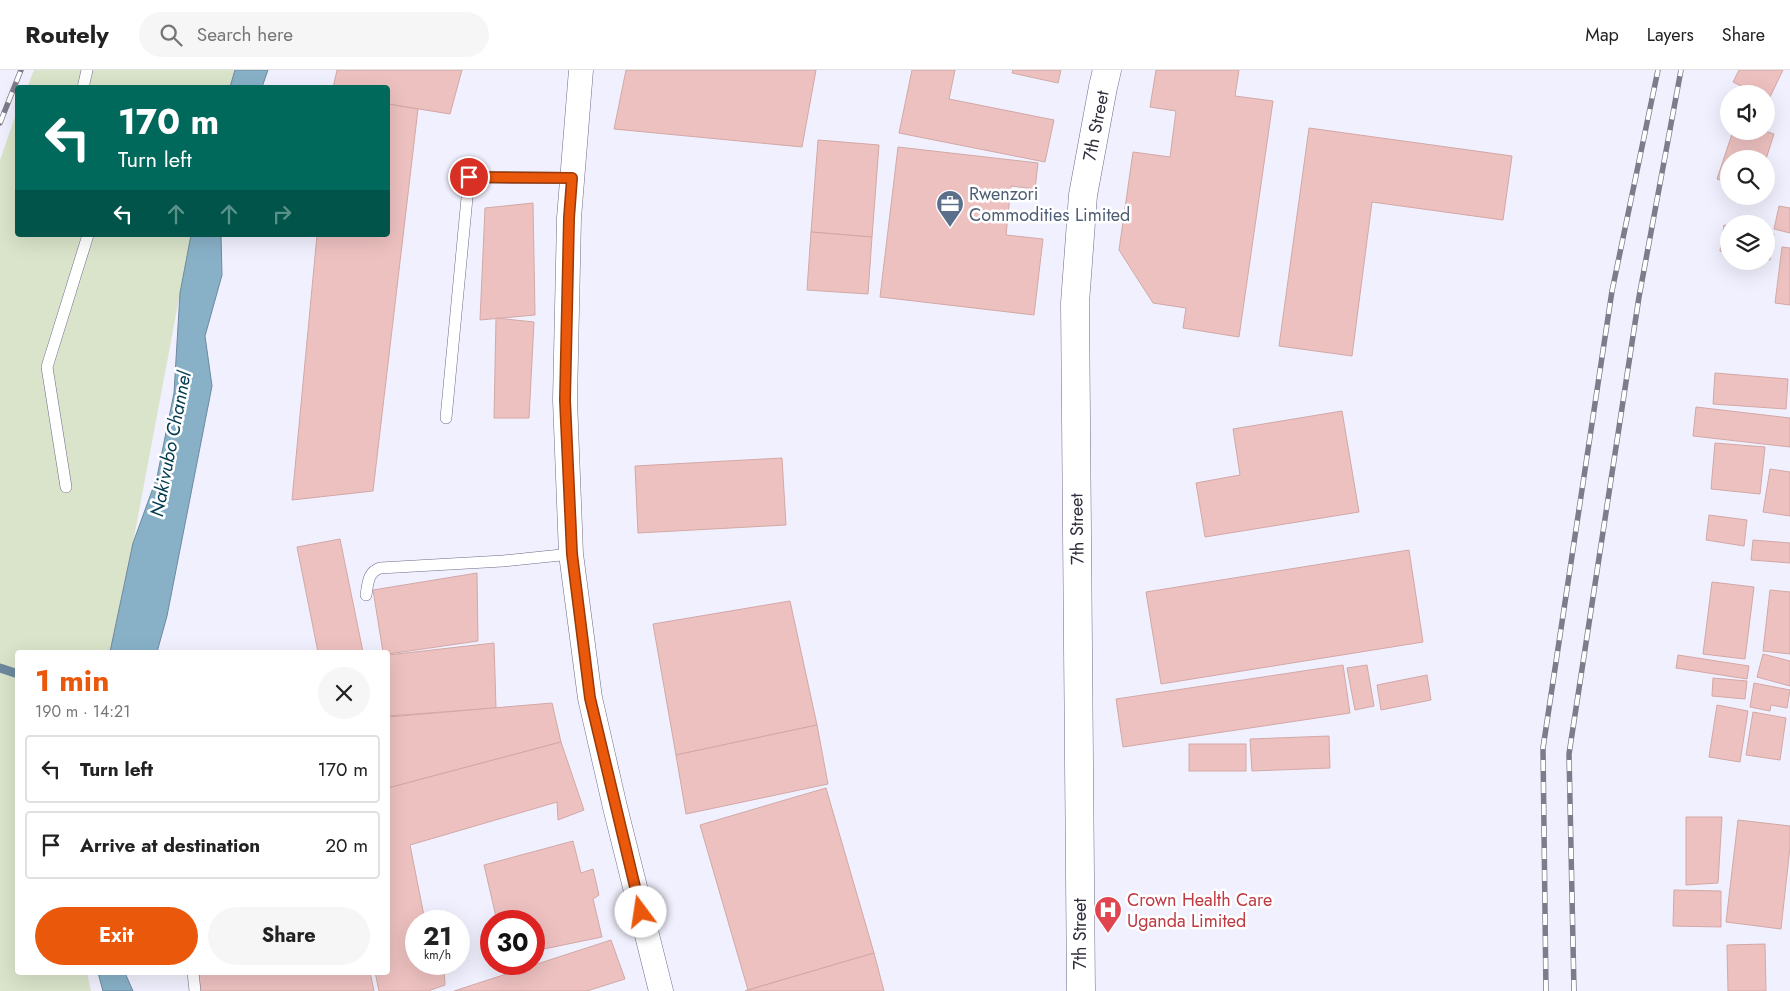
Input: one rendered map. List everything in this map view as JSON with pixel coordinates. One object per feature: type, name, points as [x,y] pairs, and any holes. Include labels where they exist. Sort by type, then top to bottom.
[{"type":"street","points":[[581,70],[569,218],[565,400],[572,554],[590,698],[661,991]]},
{"type":"street","name":"7th Street","points":[[1081,991],[1075,302],[1083,195],[1107,70]]},
{"type":"lane","points":[[83,85],[87,70]]},
{"type":"lane","points":[[446,418],[469,177],[572,178]]},
{"type":"lane","points":[[66,487],[47,367],[87,237]]},
{"type":"lane","points":[[366,595],[370,577],[374,570],[380,568],[503,561],[572,554]]},
{"type":"lane","points":[[193,975],[195,991]]},
{"type":"green space","points":[[34,70],[235,70],[231,85],[28,85]]},
{"type":"green space","points":[[15,117],[15,237],[191,237],[133,543],[110,650],[15,650],[15,975],[87,975],[91,991],[0,991],[0,160]]},
{"type":"water","points":[[235,70],[268,70],[263,85],[231,85]]},
{"type":"water","name":"Nakivubo Channel","points":[[191,237],[221,237],[222,275],[205,336],[212,386],[167,616],[158,650],[110,650],[133,543],[157,477],[174,393],[180,293]]},
{"type":"water","points":[[99,975],[126,975],[133,991],[103,991]]},
{"type":"building","points":[[337,70],[462,70],[450,114],[390,104],[390,85],[334,85]]},
{"type":"building","points":[[626,70],[816,70],[802,147],[614,129]]},
{"type":"building","points":[[912,70],[955,70],[949,99],[1054,120],[1045,162],[899,133]]},
{"type":"building","points":[[1013,70],[1061,70],[1058,83],[1012,73]]},
{"type":"building","points":[[1156,70],[1239,70],[1235,96],[1273,101],[1239,337],[1183,328],[1186,308],[1153,303],[1119,250],[1133,152],[1170,157],[1176,111],[1150,107]]},
{"type":"building","points":[[1739,70],[1783,70],[1775,87],[1775,85],[1739,85],[1733,82]]},
{"type":"building","points":[[390,104],[418,109],[373,491],[292,500],[317,237],[390,237]]},
{"type":"building","points":[[1309,128],[1512,156],[1503,220],[1372,202],[1352,356],[1279,346]]},
{"type":"building","points":[[818,140],[879,145],[872,237],[811,232]]},
{"type":"building","points":[[1730,140],[1772,140],[1769,150],[1727,150]]},
{"type":"building","points":[[898,147],[1038,163],[1035,189],[1011,186],[1006,235],[1043,239],[1034,315],[880,297]]},
{"type":"building","points":[[533,203],[535,315],[480,320],[485,208]]},
{"type":"building","points":[[1779,206],[1790,208],[1790,233],[1775,229]]},
{"type":"building","points":[[811,232],[872,237],[868,294],[807,290]]},
{"type":"building","points":[[1782,247],[1790,248],[1790,305],[1775,303]]},
{"type":"building","points":[[496,318],[534,322],[529,418],[494,418]]},
{"type":"building","points":[[1715,373],[1788,379],[1786,409],[1713,404]]},
{"type":"building","points":[[1696,407],[1790,418],[1790,447],[1693,436]]},
{"type":"building","points":[[1342,411],[1359,512],[1205,537],[1196,483],[1240,475],[1233,429]]},
{"type":"building","points":[[1715,443],[1765,447],[1760,494],[1711,489]]},
{"type":"building","points":[[782,458],[786,525],[638,533],[635,466]]},
{"type":"building","points":[[1770,469],[1790,472],[1790,516],[1763,512]]},
{"type":"building","points":[[1709,515],[1747,520],[1744,546],[1706,540]]},
{"type":"building","points":[[340,539],[363,650],[318,650],[297,547]]},
{"type":"building","points":[[1753,540],[1790,543],[1790,563],[1751,560]]},
{"type":"building","points":[[1409,550],[1423,642],[1161,684],[1146,592]]},
{"type":"building","points":[[477,573],[478,641],[390,654],[390,650],[383,650],[373,590]]},
{"type":"building","points":[[1712,582],[1754,587],[1745,659],[1703,654]]},
{"type":"building","points":[[1770,590],[1790,592],[1790,654],[1763,651]]},
{"type":"building","points":[[790,601],[817,725],[676,755],[653,624]]},
{"type":"building","points":[[494,643],[496,708],[390,716],[390,655]]},
{"type":"building","points":[[1763,654],[1790,661],[1790,686],[1757,677]]},
{"type":"building","points":[[1678,655],[1749,666],[1747,679],[1676,668]]},
{"type":"building","points":[[1343,665],[1350,713],[1123,747],[1116,699]]},
{"type":"building","points":[[1367,665],[1374,706],[1355,710],[1347,668]]},
{"type":"building","points":[[1427,675],[1431,700],[1381,710],[1377,685]]},
{"type":"building","points":[[1713,678],[1747,681],[1745,699],[1712,696]]},
{"type":"building","points":[[1754,683],[1790,690],[1787,708],[1771,705],[1770,711],[1750,707]]},
{"type":"building","points":[[552,703],[561,742],[390,787],[390,717]]},
{"type":"building","points":[[1717,705],[1748,711],[1740,762],[1709,757]]},
{"type":"building","points":[[1753,712],[1786,718],[1780,760],[1746,755]]},
{"type":"building","points":[[817,725],[828,784],[686,814],[676,755]]},
{"type":"building","points":[[1329,736],[1330,768],[1252,771],[1250,739]]},
{"type":"building","points":[[561,742],[584,810],[558,820],[557,802],[410,845],[423,910],[405,910],[405,975],[444,975],[445,985],[428,991],[379,991],[376,975],[390,975],[390,787]]},
{"type":"building","points":[[1189,744],[1246,744],[1246,771],[1189,771]]},
{"type":"building","points":[[826,788],[874,953],[748,990],[700,825]]},
{"type":"building","points":[[1686,817],[1722,817],[1718,883],[1686,885]]},
{"type":"building","points":[[1738,820],[1790,826],[1790,847],[1781,929],[1726,922]]},
{"type":"building","points":[[573,841],[581,873],[593,869],[599,895],[593,899],[602,937],[545,949],[545,910],[494,910],[484,865]]},
{"type":"building","points":[[1674,890],[1721,891],[1721,927],[1673,926]]},
{"type":"building","points":[[611,940],[625,979],[587,991],[454,991],[503,975],[545,975],[545,961]]},
{"type":"building","points":[[1765,944],[1766,991],[1728,991],[1727,945]]},
{"type":"building","points":[[874,953],[884,991],[745,991],[748,990]]},
{"type":"building","points":[[371,975],[374,991],[199,991],[195,976]]},
{"type":"waterway","points":[[0,668],[15,673]]},
{"type":"railway","points":[[15,85],[21,70]]},
{"type":"railway","points":[[1546,991],[1543,748],[1612,291],[1658,70]]},
{"type":"railway","points":[[1574,991],[1569,754],[1639,297],[1681,70]]},
{"type":"railway","points":[[0,123],[15,85]]},
{"type":"place","name":"Rwenzori Commodities Limited","points":[[950,228]]},
{"type":"place","name":"Crown Health Care Uganda Limited","points":[[1108,934]]},
{"type":"route","points":[[469,177],[572,178],[569,218],[565,400],[572,554],[590,698],[641,912]]}]
